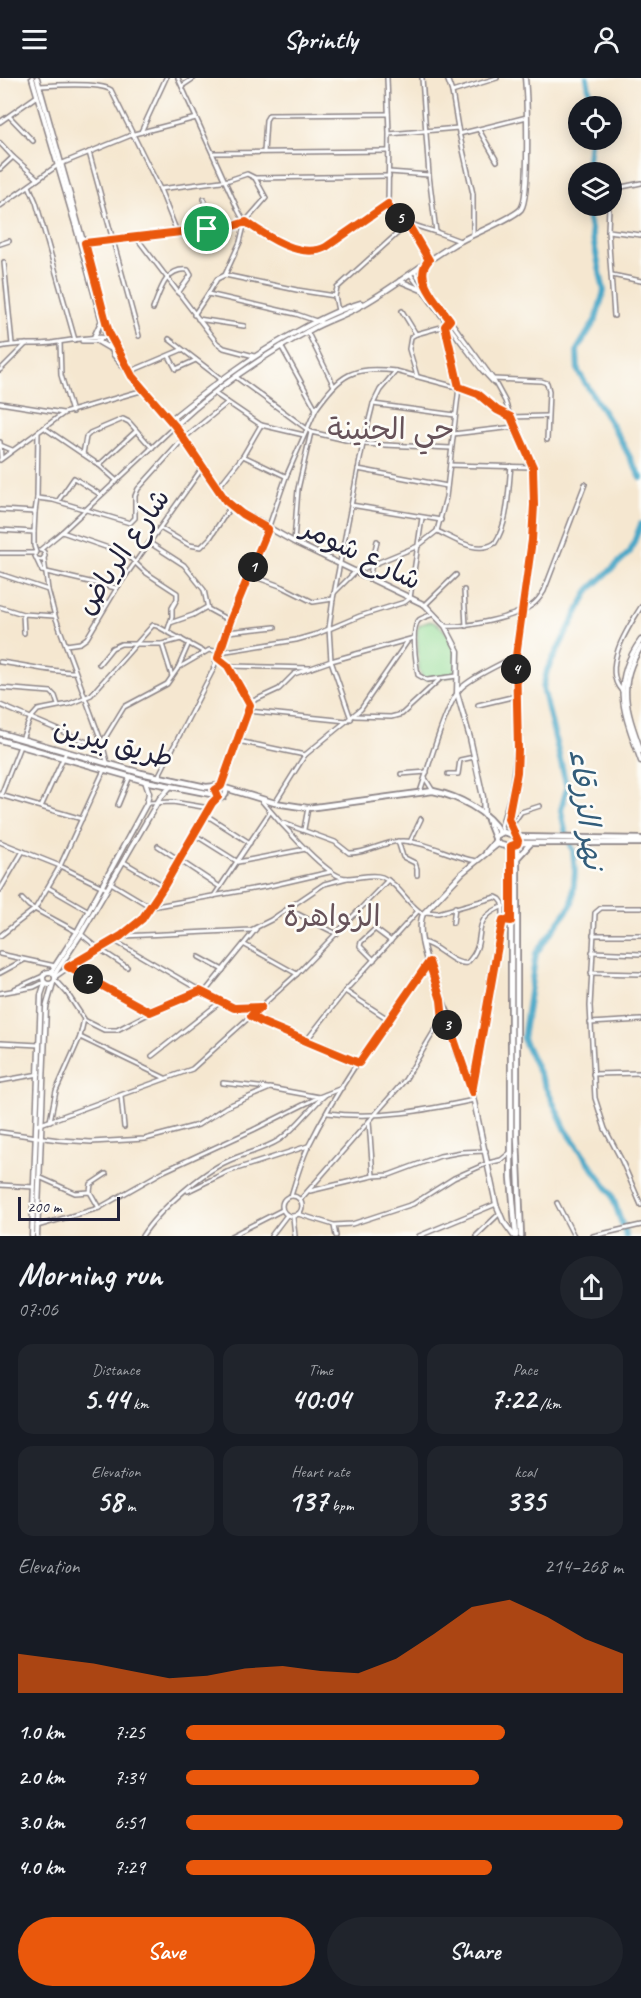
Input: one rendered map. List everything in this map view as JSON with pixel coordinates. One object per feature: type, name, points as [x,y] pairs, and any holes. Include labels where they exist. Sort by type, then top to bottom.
[{"type":"main road","name":"طريق بيرين","points":[[0,734],[22,739],[104,770],[217,796]]},
{"type":"main road","name":"طريق بيرين","points":[[0,740],[158,777],[206,787],[221,787],[275,803],[308,808],[433,791]]},
{"type":"main road","points":[[225,795],[221,787],[215,790],[217,796],[225,795],[240,793]]},
{"type":"main road","points":[[433,791],[463,802],[485,816],[501,832],[515,841],[530,844],[550,840]]},
{"type":"main road","points":[[485,816],[496,841]]},
{"type":"main road","points":[[496,841],[501,832]]},
{"type":"main road","points":[[496,841],[641,839]]},
{"type":"main road","points":[[611,840],[641,843]]},
{"type":"main road","points":[[515,841],[518,857],[514,1137],[511,1177],[515,1236]]},
{"type":"main road","points":[[515,841],[511,921],[514,1137],[521,1236]]},
{"type":"main road","points":[[518,857],[530,844]]},
{"type":"street","name":"شارع شومر","points":[[32,78],[40,95],[60,164],[102,322],[130,374]]},
{"type":"street","name":"شارع شومر","points":[[37,78],[40,95]]},
{"type":"street","points":[[141,132],[166,78]]},
{"type":"street","points":[[178,78],[238,210],[246,222],[286,244],[315,252],[326,247],[388,204]]},
{"type":"street","points":[[182,86],[194,78]]},
{"type":"street","points":[[387,78],[388,204],[392,213],[408,223],[460,241]]},
{"type":"street","points":[[422,78],[429,175],[436,232]]},
{"type":"street","points":[[447,78],[452,92],[459,135],[473,194],[473,234]]},
{"type":"street","points":[[452,92],[498,78]]},
{"type":"street","points":[[37,554],[175,426],[234,376],[320,322],[368,302],[460,241],[513,215],[523,204],[526,187],[525,78]]},
{"type":"street","points":[[40,86],[107,87],[111,90],[160,189],[177,232]]},
{"type":"street","points":[[0,122],[40,95]]},
{"type":"street","points":[[264,152],[266,120],[269,115],[388,114]]},
{"type":"street","points":[[9,116],[33,141]]},
{"type":"street","points":[[459,135],[527,117]]},
{"type":"street","points":[[0,206],[60,164],[134,134],[196,118]]},
{"type":"street","points":[[389,134],[458,128]]},
{"type":"street","points":[[479,130],[497,161]]},
{"type":"street","points":[[0,143],[38,179]]},
{"type":"street","points":[[213,153],[389,151]]},
{"type":"street","points":[[89,152],[139,336]]},
{"type":"street","points":[[0,169],[13,157]]},
{"type":"street","name":"شارع شومر","points":[[60,164],[85,243],[111,350],[175,426],[231,506],[268,529],[425,605],[445,626],[458,651],[457,693],[474,757],[485,816]]},
{"type":"street","points":[[160,189],[225,180],[244,174],[255,178],[429,175]]},
{"type":"street","points":[[225,275],[246,222],[266,198],[255,178]]},
{"type":"street","points":[[622,187],[641,183]]},
{"type":"street","points":[[29,186],[36,202],[75,340]]},
{"type":"street","points":[[204,200],[207,229]]},
{"type":"street","points":[[609,216],[614,316]]},
{"type":"street","points":[[85,243],[207,229],[246,222]]},
{"type":"street","points":[[408,223],[427,261],[423,275],[426,291]]},
{"type":"street","points":[[338,311],[335,296],[338,288],[408,223]]},
{"type":"street","points":[[608,231],[641,235]]},
{"type":"street","points":[[136,237],[219,345],[254,356]]},
{"type":"street","points":[[0,244],[9,241]]},
{"type":"street","points":[[4,262],[12,344]]},
{"type":"street","points":[[153,309],[167,277],[173,272],[187,269],[191,272],[190,277],[178,293]]},
{"type":"street","points":[[412,272],[502,394],[514,427],[533,467],[532,540],[520,612],[516,656],[517,772],[508,814],[515,841]]},
{"type":"street","points":[[194,315],[217,279],[225,275],[335,296]]},
{"type":"street","points":[[612,275],[641,280]]},
{"type":"street","points":[[400,281],[426,291]]},
{"type":"street","points":[[208,294],[320,322]]},
{"type":"street","points":[[170,420],[254,356],[338,311],[368,302]]},
{"type":"street","points":[[402,311],[416,334]]},
{"type":"street","points":[[198,319],[244,326]]},
{"type":"street","points":[[95,339],[102,322]]},
{"type":"street","points":[[417,376],[409,348],[411,339],[416,334],[448,323]]},
{"type":"street","points":[[334,593],[355,572],[418,546],[437,531],[447,486],[459,387],[448,323]]},
{"type":"street","points":[[307,332],[333,386]]},
{"type":"street","points":[[0,346],[95,339],[108,335]]},
{"type":"street","points":[[95,339],[111,350]]},
{"type":"street","points":[[169,339],[221,379]]},
{"type":"street","points":[[60,342],[61,375],[72,412]]},
{"type":"street","points":[[0,370],[26,344]]},
{"type":"street","points":[[281,346],[316,409]]},
{"type":"street","points":[[130,374],[182,349]]},
{"type":"street","points":[[169,356],[176,369],[196,360]]},
{"type":"street","points":[[158,777],[218,658],[230,621],[306,429],[316,409],[333,386],[356,371],[371,369],[396,371],[478,394],[497,410],[511,417],[547,416]]},
{"type":"street","points":[[351,719],[331,661],[329,628],[339,564],[373,404],[380,390],[396,371]]},
{"type":"street","points":[[234,376],[311,432],[363,444],[451,448]]},
{"type":"street","points":[[493,380],[547,383],[549,391],[547,440]]},
{"type":"street","points":[[0,403],[64,414],[144,390]]},
{"type":"street","points":[[213,392],[261,425],[304,435]]},
{"type":"street","points":[[37,498],[58,501],[132,522],[135,518],[136,492],[184,438],[227,403]]},
{"type":"street","points":[[373,404],[455,415]]},
{"type":"street","points":[[1,460],[64,414]]},
{"type":"street","points":[[83,454],[86,437],[123,418],[152,448]]},
{"type":"street","points":[[217,489],[243,456],[261,425]]},
{"type":"street","points":[[453,434],[514,427]]},
{"type":"street","points":[[45,429],[99,465],[117,481]]},
{"type":"street","points":[[99,465],[135,431]]},
{"type":"street","points":[[294,542],[298,489],[311,432]]},
{"type":"street","points":[[38,433],[37,498],[33,546],[44,571],[55,616],[102,743],[107,764]]},
{"type":"street","points":[[0,444],[12,450]]},
{"type":"street","points":[[0,444],[1,460]]},
{"type":"street","points":[[243,456],[286,477]]},
{"type":"street","points":[[450,465],[533,467]]},
{"type":"street","points":[[437,531],[476,548],[485,548],[495,543],[502,529],[506,510],[511,466]]},
{"type":"street","name":"شارع الرياض","points":[[66,645],[80,643],[87,638],[117,588],[203,467]]},
{"type":"street","points":[[358,469],[447,486]]},
{"type":"street","points":[[58,501],[74,478],[101,495]]},
{"type":"street","points":[[445,626],[466,626],[520,612],[533,605],[544,591],[585,484]]},
{"type":"street","points":[[351,505],[441,520]]},
{"type":"street","points":[[160,528],[189,545],[201,547],[210,538],[231,506]]},
{"type":"street","points":[[0,510],[35,512]]},
{"type":"street","points":[[178,668],[204,652],[214,650],[220,652],[287,642],[318,634],[360,616],[401,604],[410,598],[422,518]]},
{"type":"street","points":[[0,530],[34,532]]},
{"type":"street","points":[[62,532],[121,551],[135,564],[177,593],[167,632]]},
{"type":"street","points":[[369,579],[377,541]]},
{"type":"street","points":[[44,571],[49,543]]},
{"type":"street","points":[[150,543],[183,562],[204,590],[207,608]]},
{"type":"street","points":[[0,553],[45,556]]},
{"type":"street","points":[[37,554],[45,556]]},
{"type":"street","points":[[44,571],[117,588]]},
{"type":"street","points":[[0,574],[48,590]]},
{"type":"street","points":[[250,575],[314,602],[333,599]]},
{"type":"street","points":[[425,605],[456,575]]},
{"type":"street","points":[[464,590],[466,626]]},
{"type":"street","points":[[0,607],[23,614],[55,616]]},
{"type":"street","points":[[641,607],[625,635],[618,653],[614,676],[621,690],[624,712],[641,761]]},
{"type":"street","points":[[207,608],[230,621]]},
{"type":"street","points":[[170,623],[207,608]]},
{"type":"street","points":[[23,614],[24,633]]},
{"type":"street","points":[[434,614],[418,621],[415,626],[418,675],[425,680],[457,676]]},
{"type":"street","points":[[22,739],[30,719],[38,710],[86,699],[153,625],[204,652]]},
{"type":"street","points":[[227,632],[275,627]]},
{"type":"street","points":[[221,787],[250,705],[259,698],[279,689],[294,674],[331,661],[414,638]]},
{"type":"street","points":[[99,664],[116,646],[121,644],[162,644],[182,639]]},
{"type":"street","points":[[621,690],[626,669],[641,640]]},
{"type":"street","points":[[275,803],[305,755],[362,709],[406,642]]},
{"type":"street","points":[[102,743],[124,707],[163,687],[178,668],[189,643]]},
{"type":"street","points":[[162,644],[172,676]]},
{"type":"street","points":[[641,647],[628,673],[625,694],[627,712],[641,751]]},
{"type":"street","points":[[420,793],[457,693],[467,684],[516,656]]},
{"type":"street","points":[[218,658],[228,666],[250,705]]},
{"type":"street","points":[[0,662],[53,672],[76,672]]},
{"type":"street","points":[[228,666],[312,668]]},
{"type":"street","points":[[248,711],[351,719],[390,717],[402,714],[440,679]]},
{"type":"street","points":[[0,688],[51,692],[58,706]]},
{"type":"street","points":[[478,705],[516,696]]},
{"type":"street","points":[[0,705],[104,749]]},
{"type":"street","points":[[238,741],[305,755]]},
{"type":"street","points":[[20,745],[0,795],[82,819]]},
{"type":"street","points":[[501,832],[512,786],[517,745]]},
{"type":"street","points":[[41,807],[65,755]]},
{"type":"street","points":[[448,774],[458,774],[460,760],[474,757]]},
{"type":"street","points":[[0,936],[35,909],[60,866],[104,770]]},
{"type":"street","points":[[401,774],[427,772]]},
{"type":"street","points":[[118,805],[130,776]]},
{"type":"street","points":[[425,778],[433,791]]},
{"type":"street","points":[[54,977],[66,960],[89,911],[147,803],[149,793],[144,780]]},
{"type":"street","points":[[34,1236],[34,1187],[46,1008],[55,966],[79,933],[124,862],[158,802],[171,786]]},
{"type":"street","points":[[0,993],[44,983],[70,965],[121,936],[142,919],[217,796]]},
{"type":"street","points":[[260,799],[330,872],[347,878]]},
{"type":"street","points":[[147,803],[158,802],[209,808]]},
{"type":"street","points":[[509,824],[514,822],[522,812],[540,806]]},
{"type":"street","points":[[304,829],[308,808]]},
{"type":"street","points":[[214,896],[270,812]]},
{"type":"street","points":[[205,815],[250,843]]},
{"type":"street","points":[[410,842],[421,819]]},
{"type":"street","points":[[282,822],[335,842],[352,853],[398,841],[429,846],[456,857],[476,861]]},
{"type":"street","points":[[194,835],[236,862],[249,862],[306,849]]},
{"type":"street","points":[[398,841],[403,857],[415,863],[417,875]]},
{"type":"street","points":[[306,1041],[345,991],[391,941],[496,841]]},
{"type":"street","points":[[0,843],[60,866],[107,889]]},
{"type":"street","points":[[158,846],[220,886]]},
{"type":"street","points":[[0,890],[23,851]]},
{"type":"street","points":[[124,862],[164,886]]},
{"type":"street","points":[[111,883],[151,907],[330,872]]},
{"type":"street","points":[[121,936],[244,931],[257,928],[324,884],[347,878],[374,876],[388,880],[422,912],[435,913],[496,897],[502,901],[504,906],[503,920],[490,980],[472,1092]]},
{"type":"street","points":[[0,879],[5,880]]},
{"type":"street","points":[[40,1124],[192,1069],[297,974],[388,880]]},
{"type":"street","points":[[48,887],[89,911]]},
{"type":"street","points":[[22,899],[35,909],[79,933],[127,967]]},
{"type":"street","points":[[422,942],[438,947],[457,963],[467,963],[478,944],[480,926],[484,916],[504,906]]},
{"type":"street","points":[[453,923],[455,907]]},
{"type":"street","points":[[641,908],[598,909],[594,915],[590,1023],[598,1112],[641,1205]]},
{"type":"street","points":[[288,909],[337,934]]},
{"type":"street","points":[[422,912],[420,931],[422,942],[448,1030],[453,1036],[472,1092],[496,1204],[515,1236]]},
{"type":"street","points":[[503,920],[511,921]]},
{"type":"street","points":[[13,990],[43,976],[46,972],[54,977],[67,993],[84,1019],[92,1025],[110,1031],[131,1024],[150,1012],[202,992],[245,945],[257,928]]},
{"type":"street","points":[[374,960],[360,946],[361,942],[375,929],[391,941]]},
{"type":"street","points":[[593,935],[641,935]]},
{"type":"street","points":[[113,940],[219,1002],[240,1010],[261,1007]]},
{"type":"street","points":[[245,945],[297,974]]},
{"type":"street","points":[[592,952],[641,954]]},
{"type":"street","points":[[0,954],[55,966]]},
{"type":"street","points":[[199,957],[223,970]]},
{"type":"street","points":[[61,958],[150,1012]]},
{"type":"street","points":[[0,973],[26,959]]},
{"type":"street","points":[[291,1197],[308,1146],[327,1113],[388,1019],[429,962]]},
{"type":"street","points":[[591,973],[641,974]]},
{"type":"street","points":[[40,1124],[39,1074],[43,976]]},
{"type":"street","points":[[345,991],[388,1019]]},
{"type":"street","points":[[300,1200],[405,1080],[438,1024],[453,1017],[441,1000]]},
{"type":"street","points":[[152,1056],[219,1002]]},
{"type":"street","points":[[446,1020],[448,1012]]},
{"type":"street","points":[[251,1016],[266,1025],[359,1063]]},
{"type":"street","points":[[50,1121],[56,1091],[80,1037],[84,1019]]},
{"type":"street","points":[[590,1023],[641,1020]]},
{"type":"street","points":[[80,1037],[166,1078]]},
{"type":"street","points":[[0,1043],[40,1045]]},
{"type":"street","points":[[593,1074],[641,1073]]},
{"type":"street","points":[[0,1081],[39,1074]]},
{"type":"street","points":[[223,1083],[284,1089],[319,1097]]},
{"type":"street","points":[[37,1226],[99,1208],[164,1171],[342,1088]]},
{"type":"street","points":[[0,1132],[52,1140],[91,1142],[146,1139],[198,1125],[226,1107],[270,1089]]},
{"type":"street","points":[[142,1236],[152,1223],[193,1184],[228,1161],[266,1147],[283,1137],[326,1095]]},
{"type":"street","points":[[121,1096],[124,1127]]},
{"type":"street","points":[[327,1113],[392,1114],[474,1100]]},
{"type":"street","points":[[369,1121],[373,1176]]},
{"type":"street","points":[[34,1236],[37,1226],[39,1137]]},
{"type":"street","points":[[184,1193],[227,1172],[308,1146]]},
{"type":"street","points":[[308,1191],[373,1176],[389,1175],[440,1156],[486,1151]]},
{"type":"street","points":[[298,1214],[334,1225],[352,1224],[413,1204],[454,1178],[488,1162],[501,1160],[512,1152]]},
{"type":"street","points":[[99,1208],[90,1192],[91,1184],[106,1174]]},
{"type":"street","points":[[39,1177],[71,1192],[78,1194],[90,1192]]},
{"type":"street","points":[[0,1185],[34,1187]]},
{"type":"street","points":[[282,1210],[284,1200],[291,1197],[300,1200]]},
{"type":"street","points":[[282,1210],[287,1215],[298,1214],[302,1207],[300,1200]]},
{"type":"street","points":[[557,1203],[574,1236]]},
{"type":"street","points":[[419,1236],[496,1204]]},
{"type":"street","points":[[231,1236],[282,1210]]},
{"type":"street","points":[[476,1236],[500,1213]]},
{"type":"street","points":[[271,1236],[287,1215]]},
{"type":"street","points":[[293,1216],[295,1236]]},
{"type":"street","points":[[334,1225],[336,1236]]},
{"type":"street","points":[[593,1236],[641,1226]]},
{"type":"green space","points":[[430,621],[443,629],[453,643],[457,658],[453,676],[426,680],[422,677],[419,669],[417,631],[419,625]]},
{"type":"waterway","name":"نهر الزرقاء","points":[[587,78],[590,96]]},
{"type":"waterway","name":"نهر الزرقاء","points":[[588,162],[589,150]]},
{"type":"waterway","name":"نهر الزرقاء","points":[[588,216],[604,291],[596,319],[577,350],[578,371],[619,437],[641,478]]},
{"type":"waterway","name":"نهر الزرقاء","points":[[626,1236],[612,1195],[566,1130],[523,1039],[536,953],[572,904],[575,872],[573,850],[565,830],[561,810],[567,788],[543,688],[547,670],[589,590],[630,552],[641,524]]},
{"type":"district","name":"حي الجنينة","points":[[391,429]]},
{"type":"district","name":"الزواهرة","points":[[332,916]]},
{"type":"route","points":[[388,204],[392,213],[409,222],[408,224],[429,260],[424,268],[424,280],[428,290],[450,320],[445,326],[459,387],[478,394],[497,410],[511,417],[533,467],[532,540],[520,612],[516,656],[517,772],[508,814],[509,823],[518,841],[517,844],[511,846],[511,921],[503,920],[490,980],[472,1092],[453,1036],[442,1017],[441,1000],[429,962],[359,1063],[251,1016],[261,1007],[240,1010],[200,991],[150,1012],[68,967],[121,936],[142,919],[151,907],[212,803],[218,797],[215,794],[216,787],[221,786],[250,705],[228,666],[218,658],[230,621],[268,529],[242,514],[226,501],[175,426],[132,376],[109,333],[85,243],[207,229],[246,222],[286,244],[315,252],[326,247],[388,204]]}]
